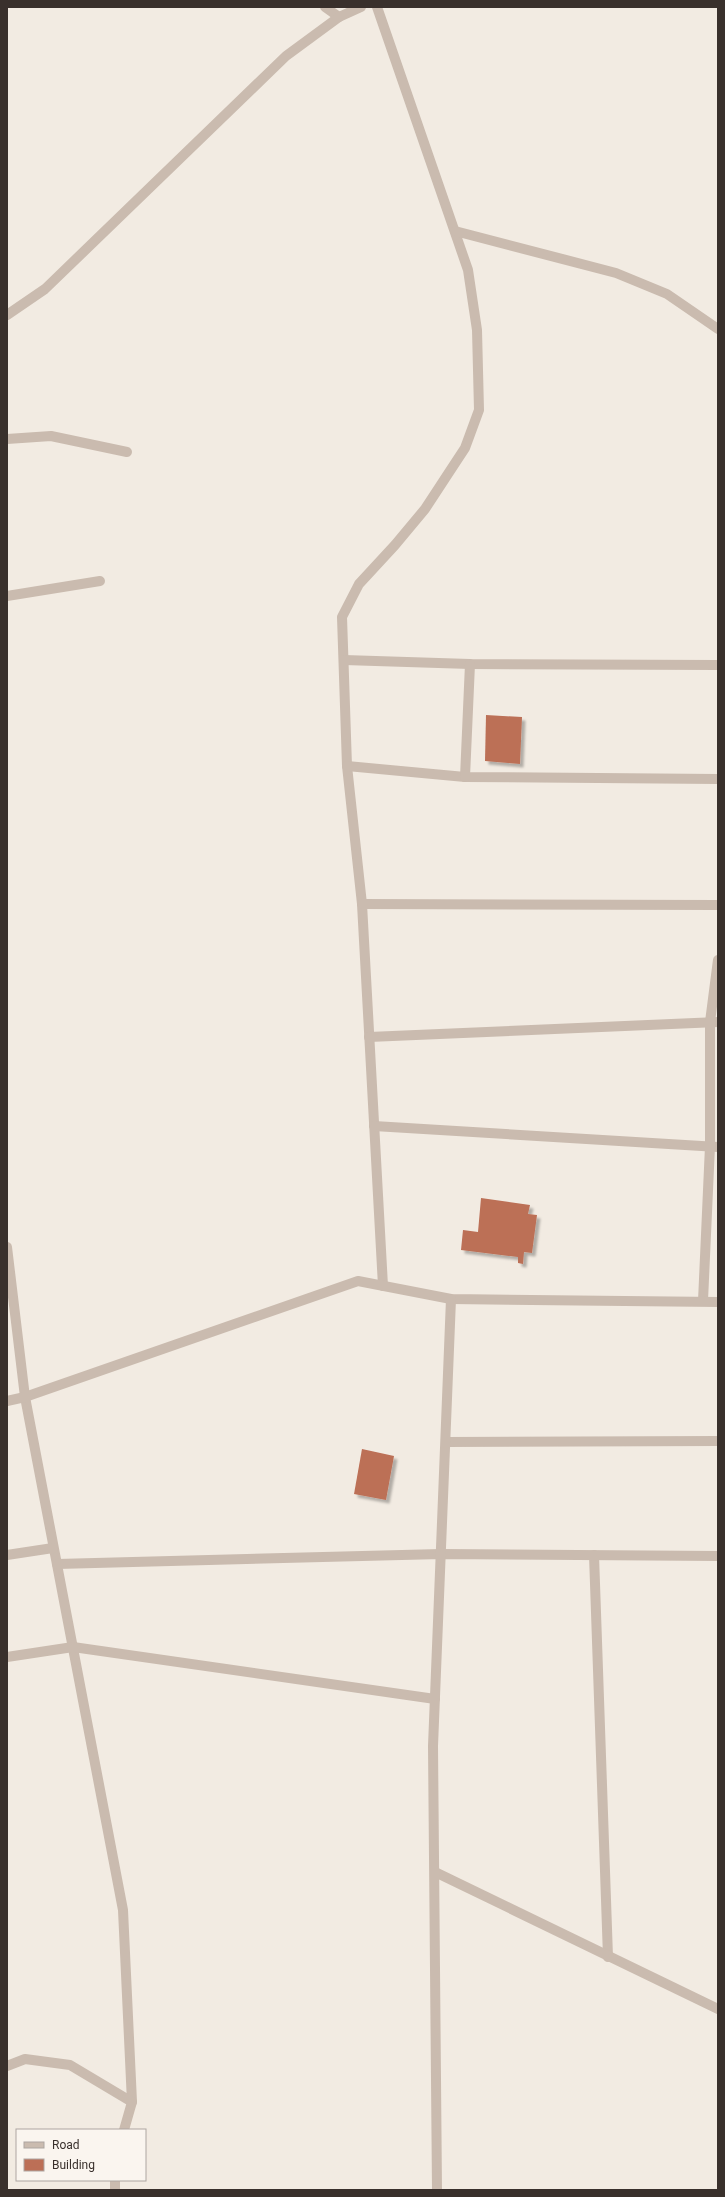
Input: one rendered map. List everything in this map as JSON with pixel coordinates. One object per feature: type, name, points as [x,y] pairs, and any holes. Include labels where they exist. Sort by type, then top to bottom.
[{"type":"street","points":[[325,7],[339,17]]},
{"type":"street","points":[[7,315],[45,289],[286,56],[339,17],[361,7]]},
{"type":"street","points":[[377,7],[468,270],[476,323],[479,410],[465,448],[425,509],[396,545],[359,584],[342,617],[347,766],[362,904],[383,1286]]},
{"type":"street","points":[[455,231],[616,272],[667,294],[718,329]]},
{"type":"street","points":[[7,440],[51,436],[127,452]]},
{"type":"street","points":[[7,596],[100,581]]},
{"type":"street","points":[[344,660],[470,664],[718,665]]},
{"type":"street","points":[[465,777],[470,664]]},
{"type":"street","points":[[347,766],[465,777],[718,779]]},
{"type":"street","points":[[362,904],[718,905]]},
{"type":"street","points":[[703,1301],[714,1147],[714,1022],[718,960]]},
{"type":"street","points":[[369,1037],[714,1022]]},
{"type":"street","points":[[374,1126],[714,1147]]},
{"type":"street","points":[[7,1247],[25,1397],[123,1910],[132,2102],[124,2129]]},
{"type":"street","points":[[7,1401],[25,1397],[358,1281],[451,1299],[718,1302]]},
{"type":"street","points":[[438,2190],[433,1746],[451,1299]]},
{"type":"street","points":[[446,1442],[718,1441]]},
{"type":"street","points":[[7,1554],[53,1548]]},
{"type":"street","points":[[57,1564],[441,1554],[718,1556]]},
{"type":"street","points":[[594,1555],[608,1957]]},
{"type":"street","points":[[7,1657],[73,1647],[435,1699]]},
{"type":"street","points":[[435,1872],[718,2009]]},
{"type":"street","points":[[7,2066],[25,2059],[70,2065],[132,2102]]},
{"type":"building","points":[[486,715],[522,717],[520,764],[485,761]]},
{"type":"building","points":[[481,1198],[530,1205],[528,1214],[537,1215],[532,1253],[524,1252],[523,1264],[518,1263],[518,1257],[461,1250],[463,1230],[478,1232]]},
{"type":"building","points":[[362,1449],[394,1456],[386,1500],[354,1494]]}]
